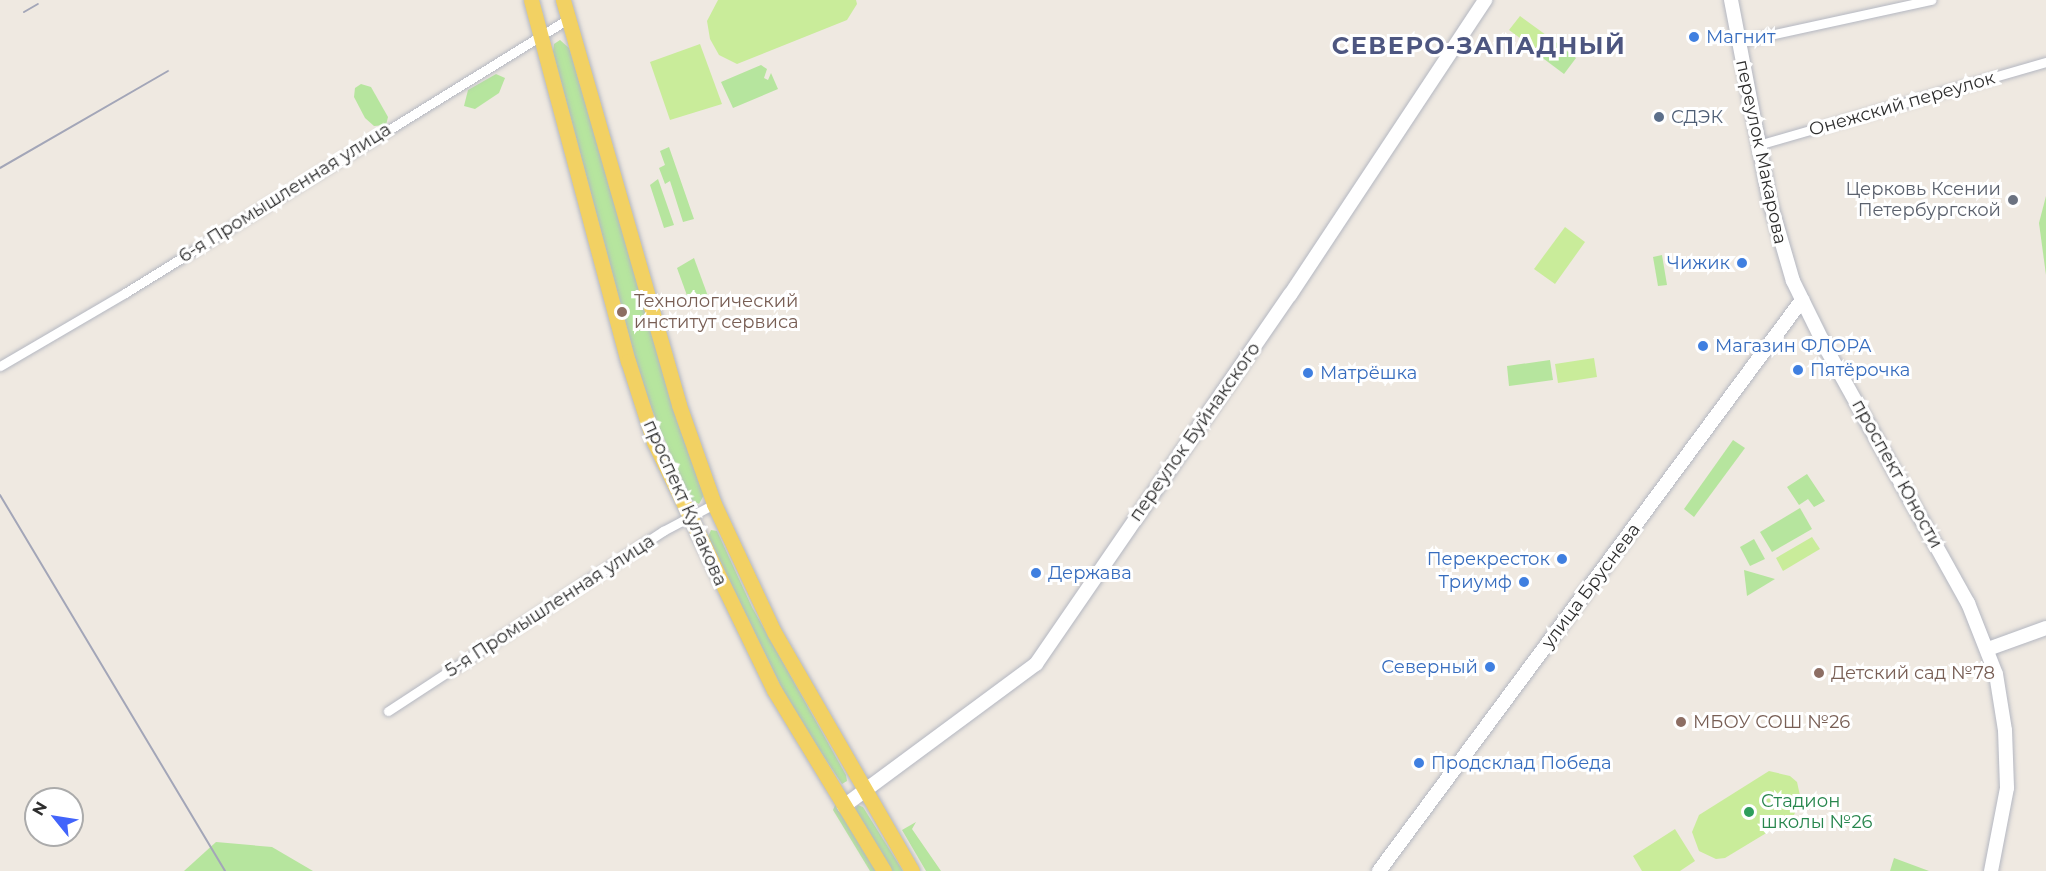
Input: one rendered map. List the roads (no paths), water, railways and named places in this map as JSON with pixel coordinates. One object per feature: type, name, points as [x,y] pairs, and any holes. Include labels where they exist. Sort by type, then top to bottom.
[{"type":"main road","name":"проспект Кулакова","points":[[531,0],[628,361],[654,442],[774,690],[884,871]]},
{"type":"main road","name":"проспект Кулакова","points":[[563,0],[679,405],[714,504],[774,632],[864,794],[912,871]]},
{"type":"street","name":"переулок Буйнакского","points":[[844,806],[864,794],[885,773],[1036,664],[1290,295],[1485,0]]},
{"type":"street","name":"переулок Макарова","points":[[1731,0],[1758,146],[1779,241],[1802,300]]},
{"type":"street","points":[[1738,42],[1931,0]]},
{"type":"street","name":"6-я Промышленная улица","points":[[0,366],[125,293],[568,19]]},
{"type":"street","name":"Онежский переулок","points":[[1758,146],[2046,62]]},
{"type":"street","name":"проспект Юности","points":[[1802,300],[1956,579],[1989,649],[2002,700],[2007,759],[2000,838],[1992,871]]},
{"type":"street","name":"улица Бруснева","points":[[1379,871],[1802,300]]},
{"type":"street","name":"5-я Промышленная улица","points":[[388,711],[689,516],[714,504]]},
{"type":"street","points":[[1989,649],[2046,628]]},
{"type":"railway","points":[[24,12],[38,4]]},
{"type":"railway","points":[[0,168],[168,71]]},
{"type":"railway","points":[[0,495],[225,871]]},
{"type":"place","name":"Магнит","points":[[1694,37]]},
{"type":"place","name":"СДЭК","points":[[1659,117]]},
{"type":"place","name":"Церковь Ксении Петербургской","points":[[2013,200]]},
{"type":"place","name":"Чижик","points":[[1742,263]]},
{"type":"place","name":"Технологический институт сервиса","points":[[622,312]]},
{"type":"place","name":"Магазин ФЛОРА","points":[[1703,346]]},
{"type":"place","name":"Пятёрочка","points":[[1798,370]]},
{"type":"place","name":"Матрёшка","points":[[1308,373]]},
{"type":"place","name":"Перекресток","points":[[1562,559]]},
{"type":"place","name":"Держава","points":[[1036,573]]},
{"type":"place","name":"Триумф","points":[[1524,582]]},
{"type":"place","name":"Северный","points":[[1490,667]]},
{"type":"place","name":"Детский сад №78","points":[[1819,673]]},
{"type":"place","name":"МБОУ СОШ №26","points":[[1681,722]]},
{"type":"place","name":"Продсклад Победа","points":[[1419,763]]},
{"type":"place","name":"Стадион школы №26","points":[[1749,812]]},
{"type":"district","name":"СЕВЕРО-ЗАПАДНЫЙ","points":[[1479,46]]}]
